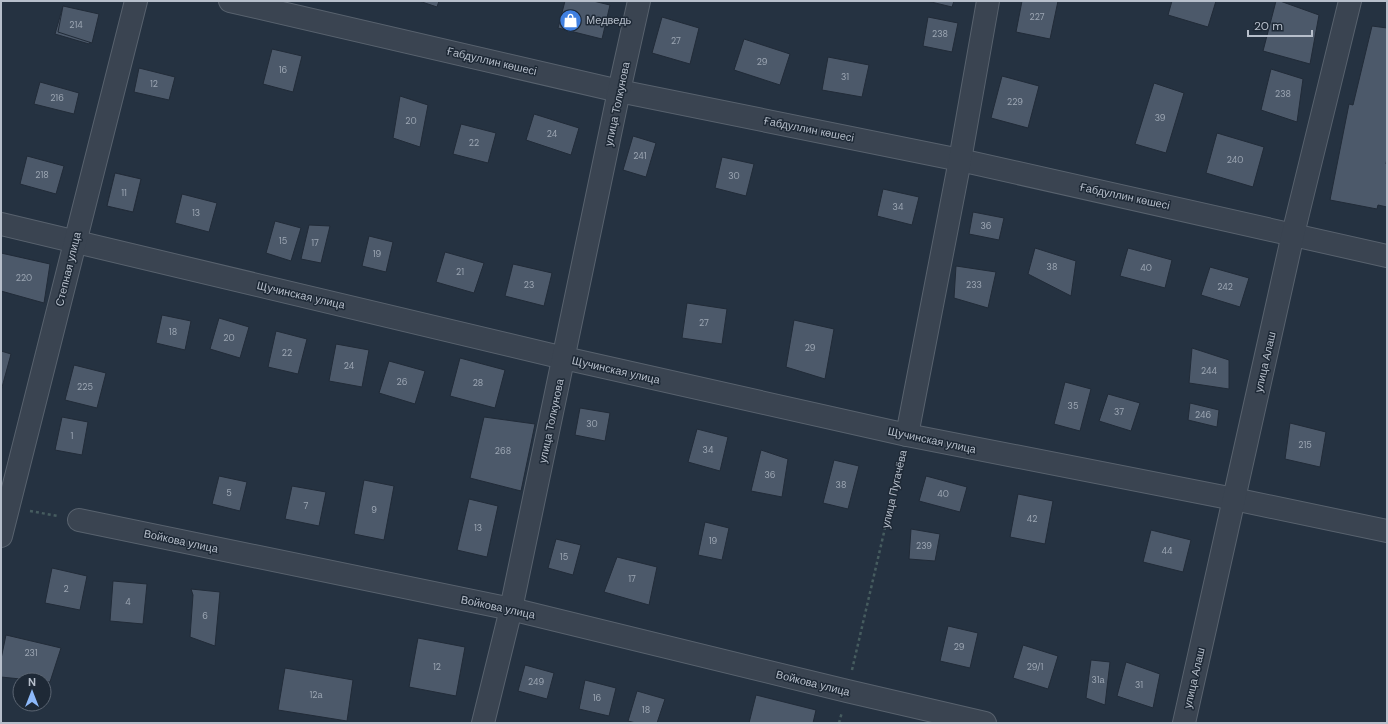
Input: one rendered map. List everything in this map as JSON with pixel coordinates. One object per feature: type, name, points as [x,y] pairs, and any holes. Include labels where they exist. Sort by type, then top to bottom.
[{"type":"street","name":"Степная улица","points":[[1,536],[136,1]]},
{"type":"street","name":"Ғабдуллин көшесі","points":[[230,1],[619,91],[960,160],[1387,256]]},
{"type":"street","name":"улица Толкунова","points":[[483,723],[511,609],[639,1]]},
{"type":"street","name":"улица Пугачёва","points":[[907,435],[960,160],[988,1]]},
{"type":"street","name":"улица Алаш","points":[[1184,723],[1293,234],[1350,1]]},
{"type":"street","name":"Щучинская улица","points":[[1,224],[564,358],[907,435],[1387,531]]},
{"type":"street","name":"Войкова улица","points":[[80,520],[511,609],[847,692],[984,723]]},
{"type":"path","name":"улица Пугачёва","points":[[839,723],[907,435]]},
{"type":"path","points":[[8,506],[80,520]]},
{"type":"building","points":[[419,1],[439,1],[437,7]]},
{"type":"building","points":[[565,1],[593,1],[610,5],[602,39],[558,28]]},
{"type":"building","points":[[927,1],[954,1],[952,7]]},
{"type":"building","points":[[1022,1],[1058,1],[1050,39],[1016,32]]},
{"type":"building","points":[[1172,1],[1216,1],[1208,27],[1168,15]]},
{"type":"building","points":[[1276,1],[1280,1],[1319,15],[1310,64],[1263,51]]},
{"type":"building","points":[[63,6],[98,16],[89,44],[55,34]]},
{"type":"building","points":[[63,6],[99,14],[92,43],[58,32]]},
{"type":"building","points":[[662,17],[699,28],[690,64],[652,53]]},
{"type":"building","points":[[928,17],[958,23],[952,52],[923,46]]},
{"type":"building","points":[[1372,26],[1387,28],[1387,207],[1378,205],[1377,209],[1330,200],[1349,104],[1353,105]]},
{"type":"building","points":[[744,39],[790,54],[780,85],[734,70]]},
{"type":"building","points":[[272,49],[302,56],[293,92],[263,84]]},
{"type":"building","points":[[828,57],[869,65],[862,97],[822,90]]},
{"type":"building","points":[[139,68],[175,77],[169,100],[134,92]]},
{"type":"building","points":[[1271,69],[1303,79],[1297,122],[1261,110]]},
{"type":"building","points":[[1002,76],[1039,86],[1028,128],[991,118]]},
{"type":"building","points":[[40,82],[79,93],[74,114],[34,104]]},
{"type":"building","points":[[1154,83],[1184,93],[1166,153],[1135,144]]},
{"type":"building","points":[[400,96],[428,105],[420,147],[393,138]]},
{"type":"building","points":[[534,114],[579,128],[571,155],[526,140]]},
{"type":"building","points":[[461,124],[496,133],[488,163],[453,154]]},
{"type":"building","points":[[1217,133],[1264,147],[1253,187],[1206,173]]},
{"type":"building","points":[[633,136],[656,143],[646,177],[623,170]]},
{"type":"building","points":[[27,156],[64,166],[56,194],[20,184]]},
{"type":"building","points":[[722,157],[754,164],[746,196],[715,188]]},
{"type":"building","points":[[115,173],[141,179],[133,212],[107,206]]},
{"type":"building","points":[[115,173],[141,179],[133,212],[107,206]]},
{"type":"building","points":[[883,189],[919,197],[912,225],[877,216]]},
{"type":"building","points":[[182,194],[217,203],[209,232],[175,223]]},
{"type":"building","points":[[973,212],[1004,218],[999,240],[969,234]]},
{"type":"building","points":[[275,221],[301,228],[291,261],[266,253]]},
{"type":"building","points":[[309,225],[330,226],[321,263],[301,259]]},
{"type":"building","points":[[369,236],[393,242],[386,272],[362,266]]},
{"type":"building","points":[[1035,248],[1076,261],[1071,296],[1028,274]]},
{"type":"building","points":[[1128,248],[1172,260],[1165,288],[1120,276]]},
{"type":"building","points":[[445,252],[484,263],[474,293],[436,282]]},
{"type":"building","points":[[1,253],[50,264],[44,303],[1,291]]},
{"type":"building","points":[[513,264],[552,273],[544,306],[505,296]]},
{"type":"building","points":[[956,266],[996,272],[988,308],[954,298]]},
{"type":"building","points":[[1210,267],[1249,278],[1240,307],[1201,295]]},
{"type":"building","points":[[687,303],[727,309],[722,344],[682,338]]},
{"type":"building","points":[[162,315],[191,321],[185,350],[156,343]]},
{"type":"building","points":[[219,318],[249,327],[240,358],[210,349]]},
{"type":"building","points":[[794,320],[834,329],[825,379],[786,367]]},
{"type":"building","points":[[276,331],[307,339],[298,374],[268,367]]},
{"type":"building","points":[[336,344],[369,350],[362,387],[329,381]]},
{"type":"building","points":[[1192,348],[1229,360],[1229,389],[1189,383]]},
{"type":"building","points":[[1,351],[11,354],[1,391]]},
{"type":"building","points":[[460,358],[505,370],[495,408],[450,396]]},
{"type":"building","points":[[389,361],[425,371],[415,404],[379,393]]},
{"type":"building","points":[[74,365],[106,373],[97,408],[65,400]]},
{"type":"building","points":[[1065,382],[1091,389],[1080,431],[1054,424]]},
{"type":"building","points":[[1108,394],[1140,403],[1131,431],[1099,421]]},
{"type":"building","points":[[1190,403],[1219,410],[1217,427],[1188,420]]},
{"type":"building","points":[[580,408],[610,413],[605,441],[575,435]]},
{"type":"building","points":[[62,417],[88,422],[82,455],[55,450]]},
{"type":"building","points":[[484,417],[535,424],[521,491],[470,478]]},
{"type":"building","points":[[1290,423],[1326,432],[1320,467],[1285,459]]},
{"type":"building","points":[[697,429],[728,437],[720,471],[688,462]]},
{"type":"building","points":[[761,450],[788,459],[782,497],[751,491]]},
{"type":"building","points":[[834,460],[859,466],[848,509],[823,503]]},
{"type":"building","points":[[219,476],[247,482],[240,511],[212,504]]},
{"type":"building","points":[[926,476],[967,487],[960,512],[919,501]]},
{"type":"building","points":[[364,480],[394,486],[384,540],[354,534]]},
{"type":"building","points":[[292,486],[326,492],[319,526],[285,519]]},
{"type":"building","points":[[1018,494],[1053,501],[1045,544],[1010,537]]},
{"type":"building","points":[[469,499],[498,506],[487,557],[457,550]]},
{"type":"building","points":[[705,522],[729,528],[722,560],[698,555]]},
{"type":"building","points":[[911,529],[940,534],[935,561],[909,559]]},
{"type":"building","points":[[1151,530],[1191,540],[1183,572],[1143,562]]},
{"type":"building","points":[[556,539],[581,545],[573,575],[548,568]]},
{"type":"building","points":[[617,557],[657,567],[649,605],[604,592]]},
{"type":"building","points":[[52,568],[87,576],[80,610],[45,603]]},
{"type":"building","points":[[113,581],[147,584],[143,624],[110,621]]},
{"type":"building","points":[[191,589],[220,592],[215,646],[190,637],[193,595]]},
{"type":"building","points":[[948,626],[978,633],[970,668],[940,661]]},
{"type":"building","points":[[6,635],[61,648],[52,676],[52,672],[12,672],[12,678],[1,677],[1,659]]},
{"type":"building","points":[[418,638],[465,647],[456,696],[409,687]]},
{"type":"building","points":[[1023,645],[1058,656],[1048,689],[1013,678]]},
{"type":"building","points":[[1091,660],[1110,662],[1105,705],[1086,698]]},
{"type":"building","points":[[1126,662],[1160,674],[1153,708],[1117,696]]},
{"type":"building","points":[[525,665],[554,673],[547,699],[518,691]]},
{"type":"building","points":[[285,668],[353,680],[347,721],[278,710]]},
{"type":"building","points":[[585,680],[616,688],[609,716],[579,709]]},
{"type":"building","points":[[637,691],[665,699],[657,723],[636,723],[628,721]]},
{"type":"building","points":[[756,695],[816,710],[813,723],[749,723]]},
{"type":"place","name":"Медведь","points":[[570,20]]}]
